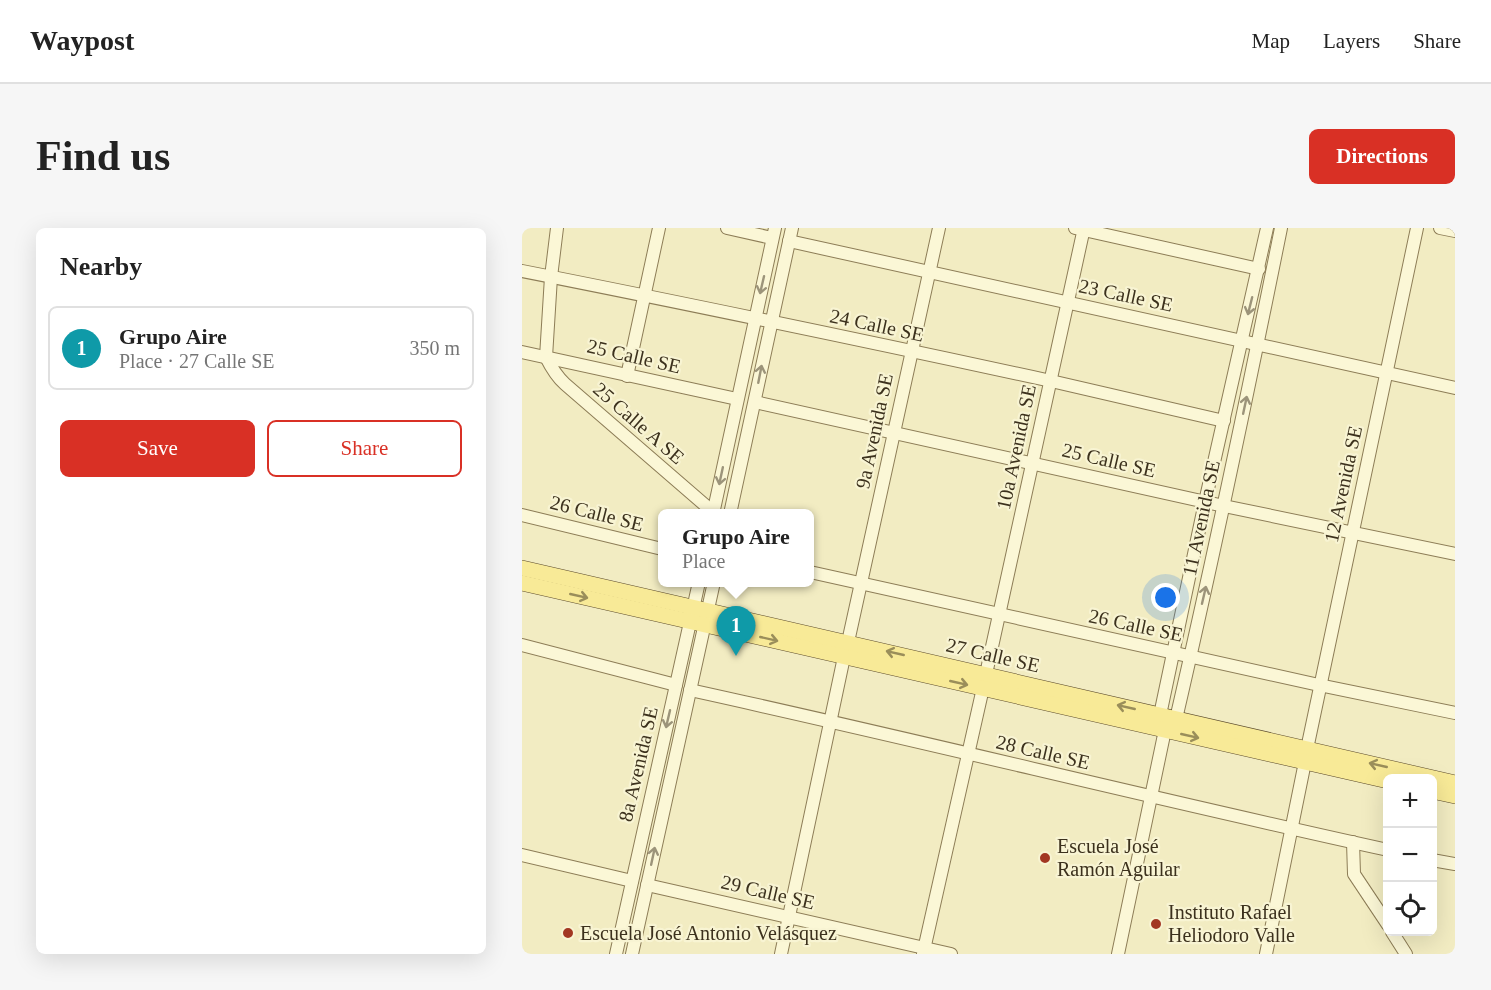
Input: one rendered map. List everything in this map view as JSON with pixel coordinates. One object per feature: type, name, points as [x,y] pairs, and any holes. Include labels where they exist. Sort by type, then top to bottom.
[{"type":"main road","name":"27 Calle SE","points":[[522,568],[699,615],[1162,722],[1306,755],[1455,783]]},
{"type":"main road","name":"27 Calle SE","points":[[522,583],[699,615]]},
{"type":"main road","name":"27 Calle SE","points":[[1162,722],[1176,718],[1383,779]]},
{"type":"main road","points":[[1437,792],[1455,796]]},
{"type":"street","points":[[546,357],[551,277],[557,228]]},
{"type":"street","points":[[627,376],[659,228]]},
{"type":"street","points":[[714,509],[774,233],[727,228]]},
{"type":"street","points":[[731,509],[792,228]]},
{"type":"street","name":"9a Avenida SE","points":[[781,954],[939,228]]},
{"type":"street","name":"11 Avenida SE","points":[[1118,954],[1151,797],[1174,653],[1205,502],[1267,228]]},
{"type":"street","name":"11 Avenida SE","points":[[1176,718],[1224,506],[1281,228]]},
{"type":"street","name":"12 Avenida SE","points":[[1266,954],[1320,685],[1417,228]]},
{"type":"street","points":[[1440,228],[1455,231]]},
{"type":"street","points":[[1081,229],[1259,269]]},
{"type":"street","name":"10a Avenida SE","points":[[923,951],[1069,303],[1081,229]]},
{"type":"street","name":"23 Calle SE","points":[[789,241],[1455,388]]},
{"type":"street","name":"24 Calle SE","points":[[522,271],[644,294],[754,320],[1051,381],[1224,421]]},
{"type":"street","name":"25 Calle SE","points":[[522,351],[737,399]]},
{"type":"street","name":"25 Calle A SE","points":[[546,357],[557,377],[708,509]]},
{"type":"street","name":"25 Calle SE","points":[[755,402],[894,431],[1205,502],[1455,554]]},
{"type":"street","name":"26 Calle SE","points":[[522,515],[658,548]]},
{"type":"street","name":"26 Calle SE","points":[[814,573],[1190,657],[1455,712]]},
{"type":"street","name":"8a Avenida SE","points":[[632,954],[690,690],[699,615],[699,587]]},
{"type":"street","name":"8a Avenida SE","points":[[616,954],[676,685],[699,615],[712,587]]},
{"type":"street","points":[[522,645],[676,685]]},
{"type":"street","name":"28 Calle SE","points":[[690,690],[1383,849]]},
{"type":"street","points":[[1353,842],[1354,874],[1383,918]]},
{"type":"street","points":[[522,855],[632,881]]},
{"type":"street","points":[[1437,861],[1455,864]]},
{"type":"street","name":"29 Calle SE","points":[[647,885],[789,917],[923,951],[951,954]]},
{"type":"street","points":[[1395,936],[1406,954]]},
{"type":"place","name":"Grupo Aire","points":[[736,656]]},
{"type":"place","name":"Escuela José Ramón Aguilar","points":[[1045,858]]},
{"type":"place","name":"Instituto Rafael Heliodoro Valle","points":[[1156,924]]},
{"type":"place","name":"Escuela José Antonio Velásquez","points":[[568,933]]}]
